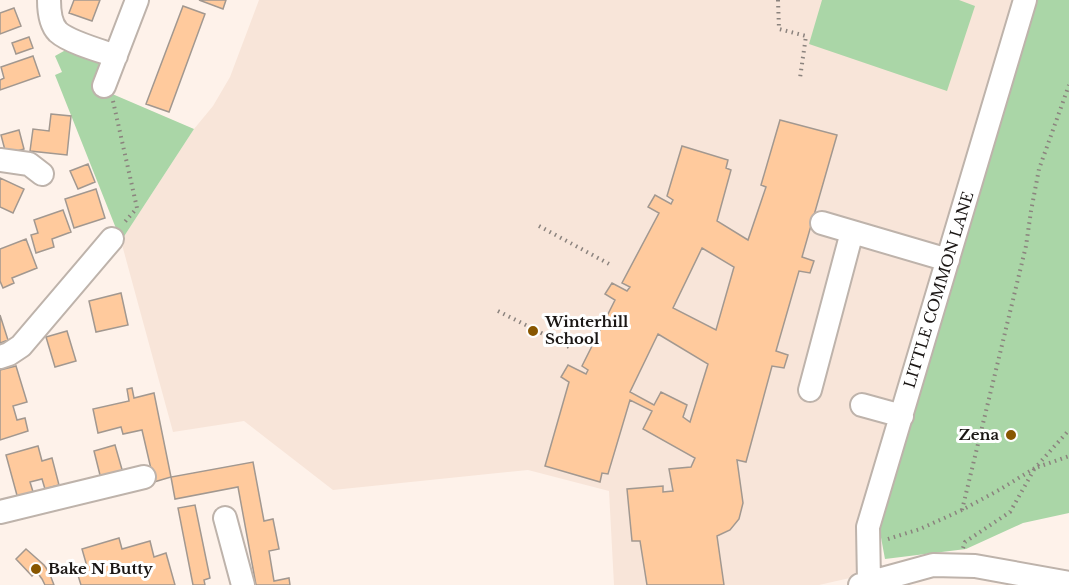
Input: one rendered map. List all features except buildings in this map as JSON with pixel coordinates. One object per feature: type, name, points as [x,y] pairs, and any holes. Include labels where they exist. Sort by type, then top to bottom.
[{"type":"street","points":[[49,0],[52,22],[57,31],[68,38],[116,56]]},
{"type":"street","points":[[104,86],[137,0]]},
{"type":"street","name":"LITTLE COMMON LANE","points":[[865,583],[868,527],[1025,0]]},
{"type":"street","points":[[0,160],[29,164],[42,174]]},
{"type":"street","points":[[822,223],[948,260]]},
{"type":"street","points":[[810,390],[852,232]]},
{"type":"street","points":[[0,357],[21,346],[112,239]]},
{"type":"street","points":[[862,405],[902,416]]},
{"type":"street","points":[[0,512],[144,477]]},
{"type":"street","points":[[225,518],[243,585]]},
{"type":"street","points":[[865,583],[933,565],[975,566],[1069,583]]},
{"type":"path","points":[[778,0],[779,29],[806,36],[800,78]]},
{"type":"path","points":[[962,510],[1026,246],[1040,169],[1069,85]]},
{"type":"path","points":[[104,86],[112,100],[137,208],[112,239]]},
{"type":"path","points":[[538,226],[611,264]]},
{"type":"path","points":[[498,311],[568,346]]},
{"type":"path","points":[[956,566],[965,542],[1010,512],[1035,468],[1069,430]]},
{"type":"path","points":[[868,546],[962,510],[1035,468],[1069,456]]},
{"type":"shaded area","name":"Winterhill School","points":[[259,0],[1012,0],[863,575],[819,585],[614,585],[609,491],[528,470],[333,490],[244,421],[173,432],[121,241],[194,129],[213,106],[230,77]]},
{"type":"green space","points":[[822,0],[959,0],[975,6],[947,91],[809,44]]},
{"type":"green space","points":[[1028,0],[1069,0],[1069,513],[1023,523],[966,549],[885,559],[875,505]]},
{"type":"green space","points":[[71,47],[99,62],[101,70],[96,87],[194,129],[121,241],[55,75],[62,72],[55,56]]},
{"type":"place","name":"Winterhill School","points":[[533,331]]},
{"type":"place","name":"Zena","points":[[1011,435]]},
{"type":"place","name":"Bake N Butty","points":[[36,569]]}]
